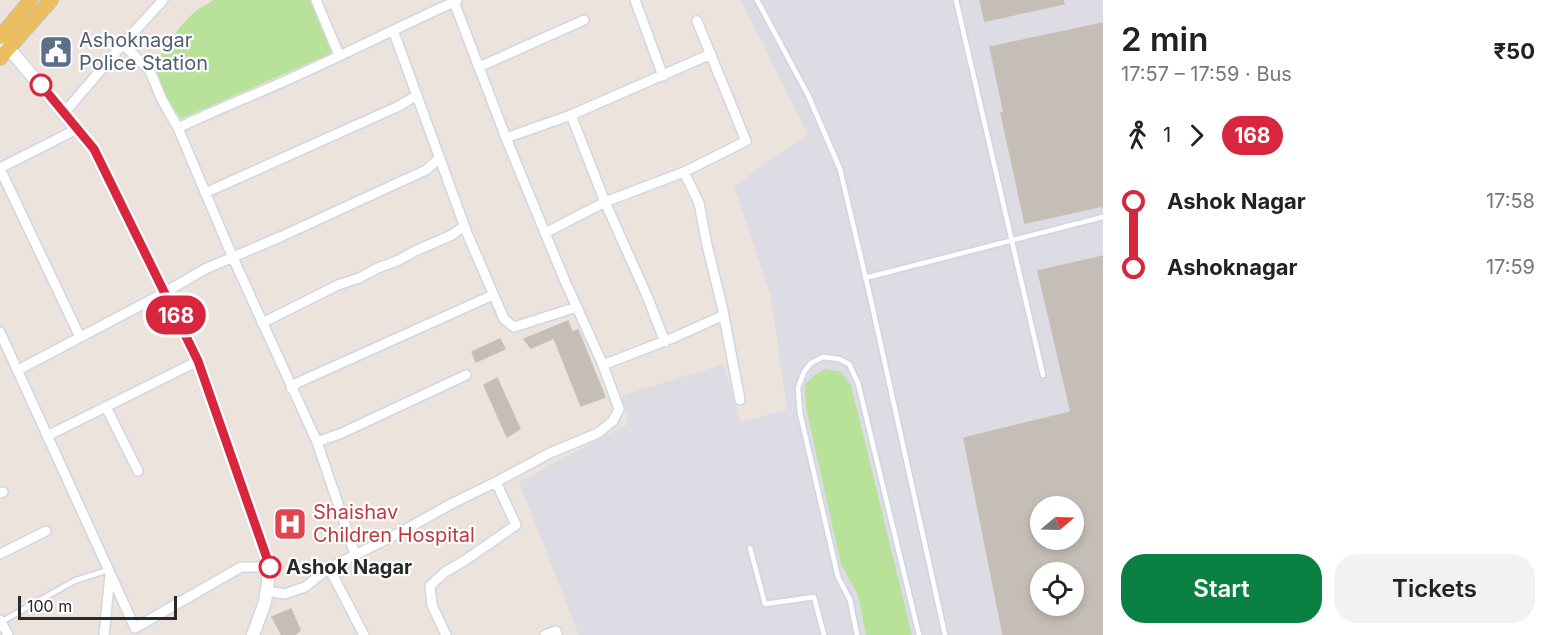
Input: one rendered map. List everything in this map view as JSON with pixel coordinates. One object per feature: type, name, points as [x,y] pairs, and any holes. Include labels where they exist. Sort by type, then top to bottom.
[{"type":"main road","points":[[2,45],[31,0]]},
{"type":"main road","points":[[2,45],[51,0]]},
{"type":"street","points":[[64,113],[163,0]]},
{"type":"street","points":[[316,0],[339,55]]},
{"type":"street","points":[[634,0],[663,76]]},
{"type":"street","points":[[178,128],[296,76],[452,2],[545,233],[603,365],[619,409],[613,421],[598,433],[550,453],[355,554],[329,568],[305,587],[284,594],[267,591]]},
{"type":"street","points":[[479,67],[584,20]]},
{"type":"street","points":[[545,233],[605,202],[684,172],[746,141],[697,21]]},
{"type":"street","points":[[393,30],[464,226],[504,319],[514,327],[577,307]]},
{"type":"street","points":[[123,44],[150,70],[162,100],[178,128],[233,258],[317,442],[355,554]]},
{"type":"street","points":[[2,45],[94,149],[198,361],[270,567],[265,602],[253,635]]},
{"type":"street","points":[[506,138],[571,115],[711,54]]},
{"type":"street","points":[[205,193],[399,106],[417,95]]},
{"type":"street","points":[[571,115],[664,342]]},
{"type":"street","points":[[78,129],[0,168],[80,338]]},
{"type":"street","points":[[18,370],[205,269],[426,170],[440,158]]},
{"type":"street","points":[[684,172],[699,203],[740,400]]},
{"type":"street","points":[[262,323],[338,285],[452,235],[464,226]]},
{"type":"street","points":[[291,388],[297,383],[493,295]]},
{"type":"street","points":[[603,365],[664,342],[724,315]]},
{"type":"street","points":[[0,332],[135,628],[241,567],[270,567]]},
{"type":"street","points":[[47,436],[198,361]]},
{"type":"street","points":[[317,442],[342,433],[466,375]]},
{"type":"street","points":[[106,407],[138,471]]},
{"type":"street","points":[[446,635],[432,605],[430,586],[445,572],[516,525],[496,482]]},
{"type":"street","points":[[0,554],[46,531]]},
{"type":"street","points":[[329,568],[364,635]]},
{"type":"street","points":[[104,635],[109,571]]},
{"type":"street","points":[[1,621],[8,635]]},
{"type":"street","points":[[545,635],[556,631],[557,635]]},
{"type":"lane","points":[[757,0],[808,94],[840,169],[945,635]]},
{"type":"lane","points":[[956,0],[1043,375]]},
{"type":"lane","points":[[866,278],[1103,217]]},
{"type":"lane","points":[[857,635],[850,600],[838,577],[800,413],[798,388],[804,372],[811,363],[823,357],[839,358],[849,364],[858,383],[919,635]]},
{"type":"lane","points":[[750,548],[765,604],[814,597],[824,635]]},
{"type":"lane","points":[[1,621],[74,581],[109,571]]},
{"type":"shaded area","points":[[741,0],[1103,0],[1103,635],[579,635],[519,482],[628,424],[622,396],[723,364],[741,423],[787,409],[771,296],[734,186],[808,134]]},
{"type":"green space","points":[[213,0],[311,0],[334,52],[181,119],[167,98],[154,65],[185,22],[197,10]]},
{"type":"green space","points":[[825,369],[841,372],[851,385],[912,635],[866,635],[858,595],[841,564],[806,408],[805,384]]},
{"type":"building","points":[[980,0],[1063,0],[1064,4],[985,21]]},
{"type":"building","points":[[1103,23],[1103,206],[1025,223],[1001,113],[1004,113],[990,47]]},
{"type":"building","points":[[1103,256],[1103,635],[1003,635],[964,438],[1071,412],[1038,271]]},
{"type":"building","points":[[568,321],[572,332],[578,330],[605,397],[581,406],[554,338],[531,348],[524,339]]},
{"type":"building","points":[[500,339],[505,349],[476,362],[472,352]]},
{"type":"building","points":[[497,378],[520,429],[507,437],[484,385]]},
{"type":"building","points":[[294,516],[298,527],[284,532],[281,521]]},
{"type":"building","points":[[291,609],[300,630],[295,635],[282,635],[272,617]]},
{"type":"bus line","name":"168","points":[[41,85],[94,149],[198,361],[270,567]]},
{"type":"place","name":"Ashoknagar Police Station","points":[[56,52]]},
{"type":"place","name":"Shaishav Children Hospital","points":[[290,524]]},
{"type":"place","name":"Ashok Nagar","points":[[270,567]]}]
